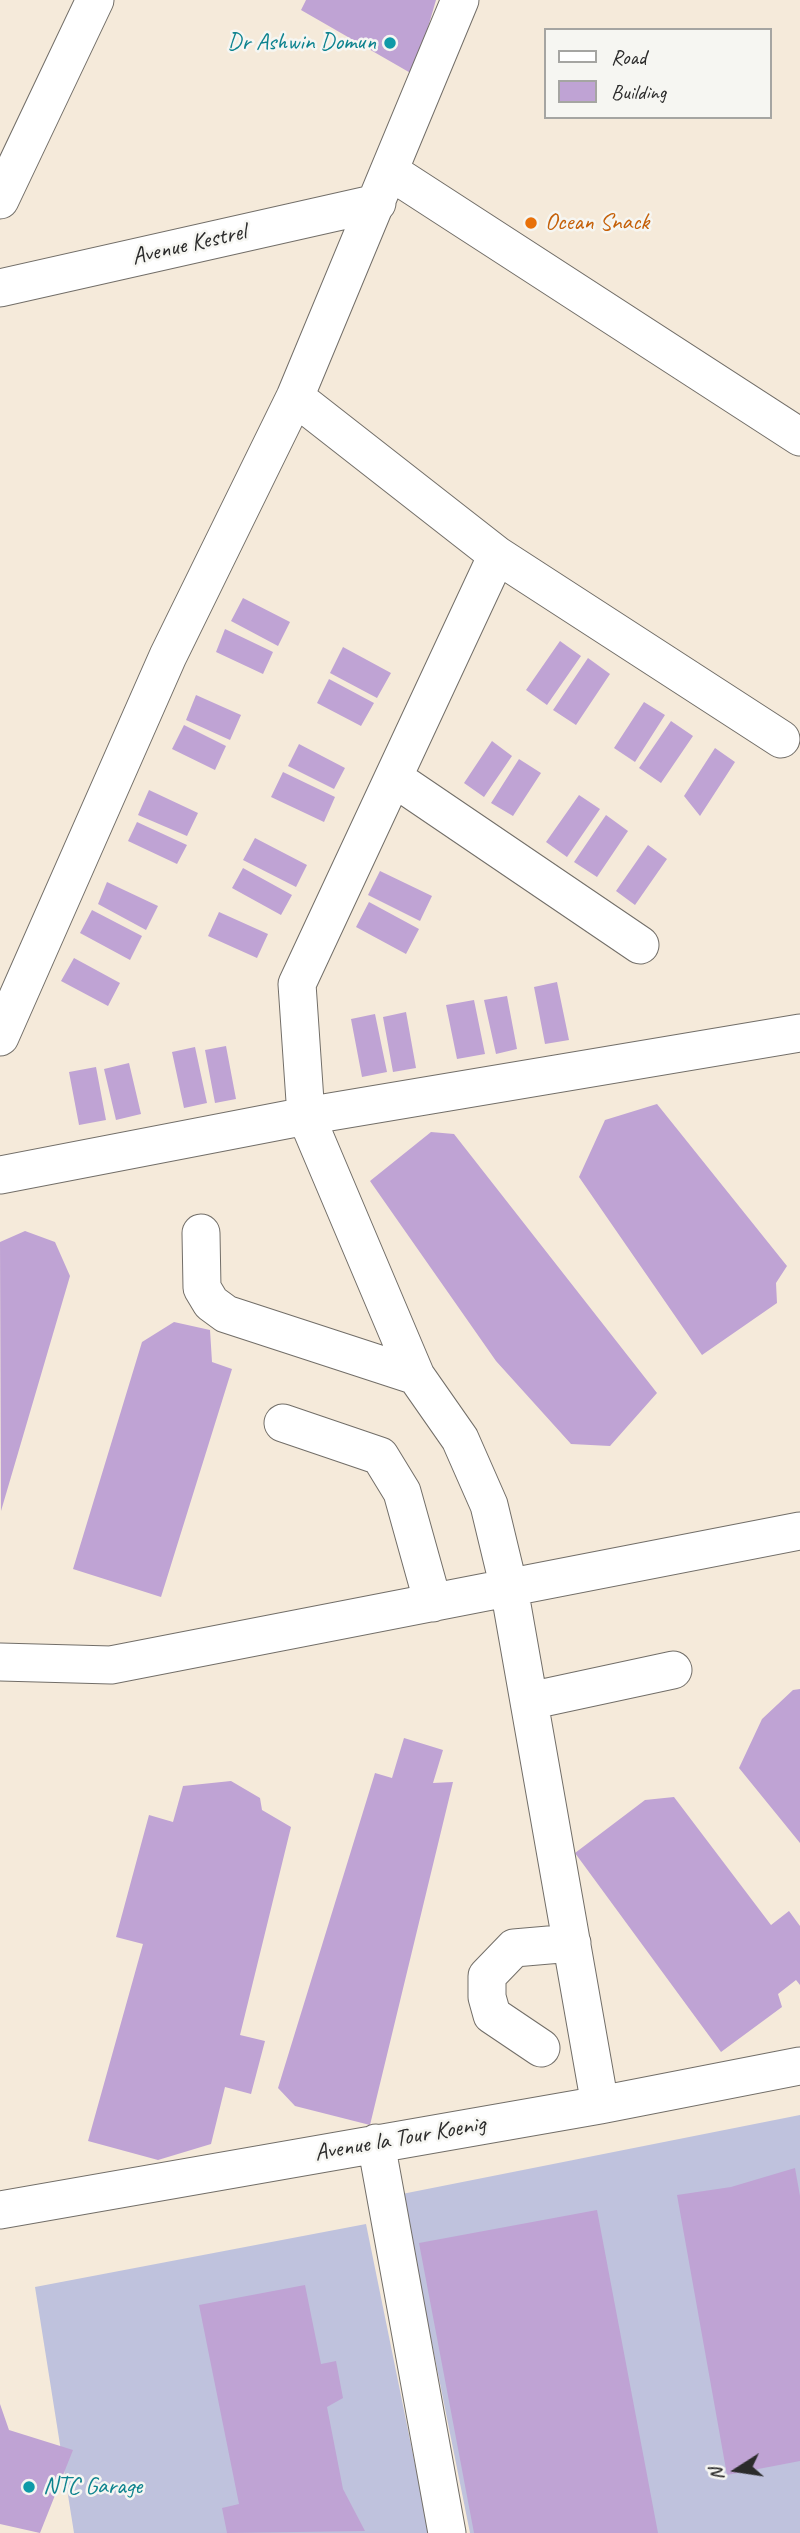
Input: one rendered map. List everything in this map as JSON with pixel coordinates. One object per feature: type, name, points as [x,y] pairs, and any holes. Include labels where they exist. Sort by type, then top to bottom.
[{"type":"street","points":[[0,200],[95,0]]},
{"type":"street","points":[[0,1037],[168,656],[295,397],[460,0]]},
{"type":"street","points":[[384,187],[800,437]]},
{"type":"street","name":"Avenue Kestrel","points":[[0,288],[384,187]]},
{"type":"street","points":[[295,397],[497,555],[781,739]]},
{"type":"street","points":[[497,555],[297,984],[306,1116],[416,1376],[460,1439],[489,1505],[509,1588],[600,2105]]},
{"type":"street","points":[[394,778],[640,945]]},
{"type":"street","points":[[0,1175],[306,1116],[800,1033]]},
{"type":"street","points":[[201,1233],[202,1288],[211,1303],[226,1314],[416,1376]]},
{"type":"street","points":[[283,1423],[380,1456],[402,1492],[433,1603]]},
{"type":"street","points":[[0,1662],[111,1665],[800,1531]]},
{"type":"street","points":[[529,1701],[673,1670]]},
{"type":"street","points":[[541,2048],[492,2015],[487,1997],[487,1976],[514,1948],[572,1943]]},
{"type":"street","name":"Avenue la Tour Koenig","points":[[0,2210],[600,2105],[800,2066]]},
{"type":"street","points":[[376,2143],[447,2533]]},
{"type":"shaded area","points":[[800,2115],[800,2533],[470,2533],[402,2194]]},
{"type":"shaded area","points":[[366,2224],[429,2533],[74,2533],[35,2287]]},
{"type":"building","name":"Dr Ashwin Domun","points":[[306,0],[436,0],[414,75],[301,10]]},
{"type":"building","points":[[243,598],[290,622],[278,646],[231,621]]},
{"type":"building","points":[[225,629],[273,652],[263,674],[216,652]]},
{"type":"building","points":[[560,641],[581,656],[547,705],[526,690]]},
{"type":"building","points":[[343,647],[391,673],[377,698],[330,673]]},
{"type":"building","points":[[588,658],[610,674],[576,725],[553,710]]},
{"type":"building","points":[[329,679],[374,703],[361,726],[317,703]]},
{"type":"building","points":[[196,695],[241,715],[230,740],[186,720]]},
{"type":"building","points":[[644,702],[665,715],[635,762],[614,748]]},
{"type":"building","points":[[671,721],[693,736],[661,783],[639,768]]},
{"type":"building","points":[[184,725],[226,746],[215,770],[172,749]]},
{"type":"building","points":[[492,741],[512,756],[484,797],[464,783]]},
{"type":"building","points":[[299,744],[345,768],[334,789],[288,766]]},
{"type":"building","points":[[715,748],[735,762],[700,816],[684,796]]},
{"type":"building","points":[[519,759],[541,773],[513,816],[491,803]]},
{"type":"building","points":[[283,772],[335,797],[324,822],[271,797]]},
{"type":"building","points":[[149,790],[198,813],[187,836],[138,815]]},
{"type":"building","points":[[579,795],[600,809],[567,857],[546,842]]},
{"type":"building","points":[[606,815],[628,831],[597,877],[574,862]]},
{"type":"building","points":[[137,822],[187,845],[177,864],[128,841]]},
{"type":"building","points":[[255,838],[307,865],[296,887],[243,860]]},
{"type":"building","points":[[648,845],[667,859],[635,905],[616,891]]},
{"type":"building","points":[[243,868],[292,895],[281,915],[232,888]]},
{"type":"building","points":[[380,871],[432,896],[420,921],[368,895]]},
{"type":"building","points":[[107,882],[158,906],[146,930],[98,904]]},
{"type":"building","points":[[369,902],[419,929],[406,954],[356,927]]},
{"type":"building","points":[[92,910],[142,936],[130,960],[80,933]]},
{"type":"building","points":[[219,912],[268,934],[257,958],[208,936]]},
{"type":"building","points":[[74,958],[120,983],[108,1006],[61,981]]},
{"type":"building","points":[[557,982],[569,1040],[545,1044],[534,987]]},
{"type":"building","points":[[507,996],[517,1049],[496,1054],[484,1000]]},
{"type":"building","points":[[474,1000],[485,1054],[457,1059],[446,1005]]},
{"type":"building","points":[[406,1012],[416,1068],[393,1072],[383,1017]]},
{"type":"building","points":[[375,1014],[387,1072],[362,1077],[351,1019]]},
{"type":"building","points":[[226,1046],[236,1099],[215,1103],[205,1050]]},
{"type":"building","points":[[195,1047],[207,1103],[184,1108],[172,1052]]},
{"type":"building","points":[[129,1063],[141,1114],[116,1120],[104,1069]]},
{"type":"building","points":[[96,1067],[106,1120],[79,1125],[69,1072]]},
{"type":"building","points":[[657,1104],[787,1266],[776,1283],[777,1303],[702,1355],[579,1177],[605,1120]]},
{"type":"building","points":[[431,1132],[454,1134],[657,1393],[610,1446],[571,1444],[496,1361],[370,1181]]},
{"type":"building","points":[[25,1231],[55,1242],[70,1276],[1,1511],[0,1242]]},
{"type":"building","points":[[174,1322],[210,1330],[212,1362],[232,1369],[161,1597],[73,1569],[142,1342]]},
{"type":"building","points":[[800,1689],[800,1843],[739,1768],[762,1719],[793,1690]]},
{"type":"building","points":[[404,1738],[443,1750],[433,1783],[453,1782],[370,2125],[295,2106],[278,2088],[375,1773],[392,1778]]},
{"type":"building","points":[[231,1781],[260,1798],[262,1810],[291,1827],[240,2035],[265,2041],[251,2094],[225,2087],[211,2144],[158,2160],[88,2141],[143,1944],[116,1937],[149,1815],[173,1822],[183,1786]]},
{"type":"building","points":[[674,1797],[771,1925],[789,1911],[800,1926],[800,1985],[796,1980],[778,1994],[782,2007],[721,2052],[575,1853],[645,1800]]},
{"type":"building","points":[[795,2168],[800,2196],[800,2461],[727,2475],[677,2195],[731,2187]]},
{"type":"building","points":[[597,2210],[658,2533],[474,2533],[419,2243]]},
{"type":"building","points":[[305,2285],[321,2364],[336,2361],[343,2398],[327,2407],[343,2489],[365,2531],[227,2533],[222,2508],[239,2504],[199,2305]]},
{"type":"building","name":"NTC Garage","points":[[0,2404],[9,2430],[73,2450],[40,2533],[0,2524]]},
{"type":"place","name":"Dr Ashwin Domun","points":[[390,43]]},
{"type":"place","name":"Ocean Snack","points":[[531,223]]},
{"type":"place","name":"NTC Garage","points":[[29,2487]]}]
